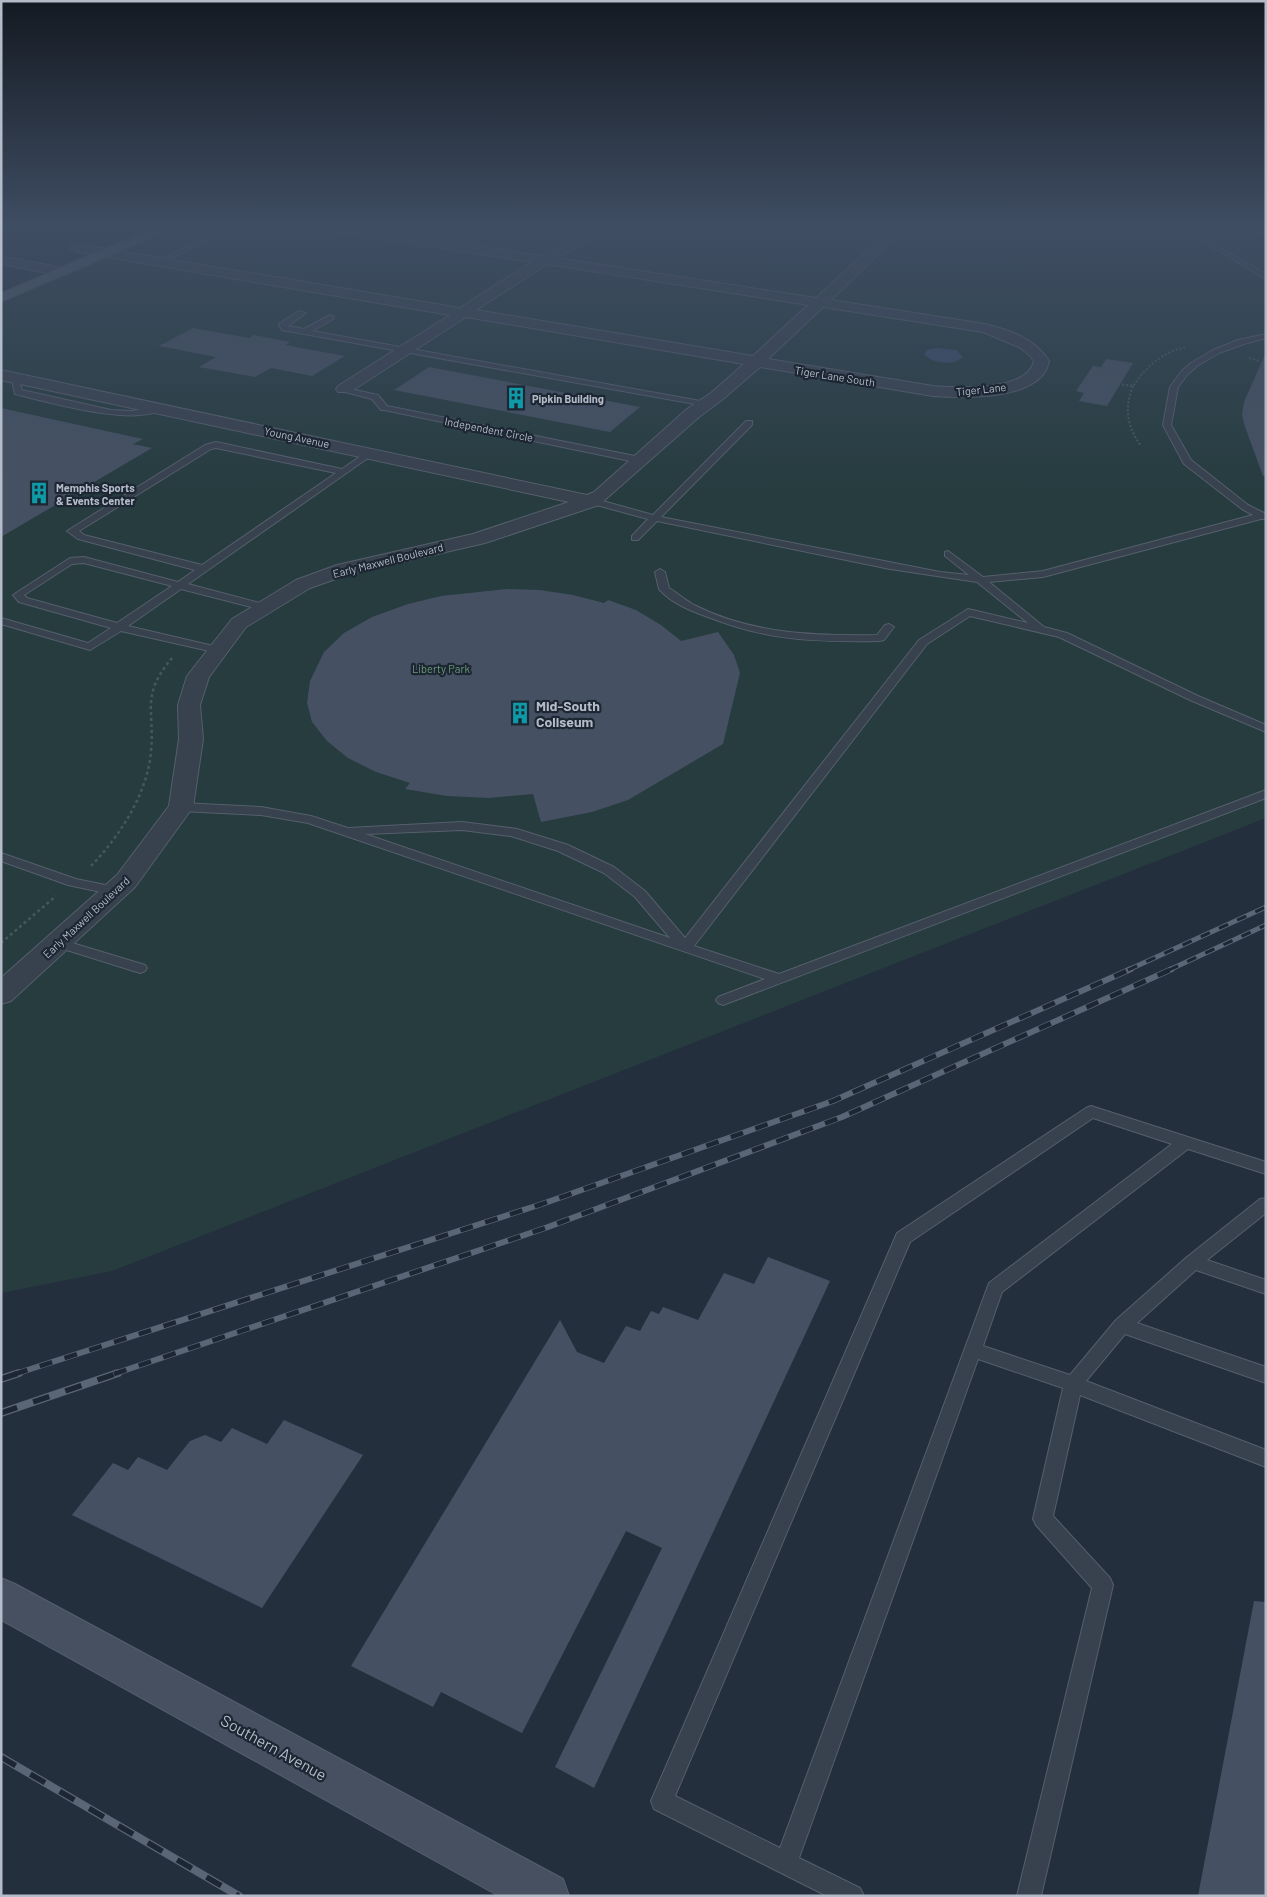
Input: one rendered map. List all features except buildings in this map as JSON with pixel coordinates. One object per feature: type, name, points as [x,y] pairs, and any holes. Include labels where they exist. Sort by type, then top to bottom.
[{"type":"main road","name":"Southern Avenue","points":[[1,1598],[546,1896]]},
{"type":"street","points":[[344,389],[455,317]]},
{"type":"street","name":"Tiger Lane South","points":[[482,317],[914,389]]},
{"type":"street","name":"Early Maxwell Boulevard","points":[[1,994],[126,881],[181,807],[191,739],[189,705],[198,676],[239,623],[303,584],[344,569],[478,539],[600,496],[693,412],[718,396],[805,317]]},
{"type":"street","name":"Tiger Lane","points":[[914,317],[1001,332],[1027,343],[1040,357],[1041,364],[1038,371],[1021,383],[991,390],[953,392],[914,389]]},
{"type":"street","name":"Young Avenue","points":[[8,376],[592,500]]},
{"type":"lane","points":[[296,317],[283,325],[285,328],[405,348],[706,404]]},
{"type":"lane","points":[[306,331],[330,317]]},
{"type":"lane","points":[[1263,517],[1245,507],[1187,462],[1167,425],[1175,384],[1202,358],[1244,340],[1266,336]]},
{"type":"lane","name":"Independent Circle","points":[[344,389],[375,397],[384,408],[640,460]]},
{"type":"lane","points":[[634,538],[749,423]]},
{"type":"lane","points":[[204,568],[81,537],[72,531],[208,448],[216,445],[344,472]]},
{"type":"lane","points":[[1,621],[90,647],[371,453]]},
{"type":"lane","points":[[592,500],[654,518],[940,576],[982,580],[1043,574],[1263,517]]},
{"type":"lane","points":[[948,554],[1042,630]]},
{"type":"lane","points":[[218,650],[118,627],[23,600],[18,595],[70,561],[84,560],[263,607]]},
{"type":"lane","points":[[660,572],[664,589],[690,607],[735,624],[775,634],[852,640],[880,638],[889,627]]},
{"type":"lane","points":[[685,948],[923,642],[968,612],[1063,635],[1194,698],[1266,729]]},
{"type":"lane","points":[[723,1000],[1266,794]]},
{"type":"lane","points":[[181,807],[261,811],[311,820],[780,979]]},
{"type":"lane","points":[[345,831],[462,826],[513,832],[563,848],[609,870],[640,894],[685,948]]},
{"type":"lane","points":[[1,858],[73,882],[115,891]]},
{"type":"lane","points":[[59,943],[140,968]]},
{"type":"lane","points":[[852,1896],[662,1801],[903,1238],[1091,1112],[1266,1168]]},
{"type":"lane","points":[[786,1863],[995,1288],[1186,1142]]},
{"type":"lane","points":[[1029,1896],[1103,1585],[1043,1518],[1073,1384],[1122,1325],[1193,1262],[1266,1204]]},
{"type":"lane","points":[[1193,1262],[1266,1287]]},
{"type":"lane","points":[[1122,1325],[1266,1375]]},
{"type":"lane","points":[[973,1350],[1073,1384],[1266,1458]]},
{"type":"path","points":[[1133,386],[1127,401],[1129,430],[1140,446]]},
{"type":"path","points":[[1,943],[103,856],[137,801],[151,754],[151,699],[158,677],[176,651]]},
{"type":"green space","name":"Liberty Park","points":[[1,317],[1266,317],[1266,818],[112,1271],[1,1293]]},
{"type":"water","points":[[937,348],[956,350],[963,357],[954,362],[943,363],[932,360],[924,354],[927,350]]},
{"type":"railway","points":[[1128,970],[1266,907]]},
{"type":"railway","points":[[1169,970],[1266,925]]},
{"type":"railway","points":[[15,1374],[542,1204],[833,1101],[1131,969]]},
{"type":"railway","points":[[114,1374],[548,1227],[842,1117],[1172,969]]},
{"type":"railway","points":[[1,1379],[19,1373]]},
{"type":"railway","points":[[1,1413],[118,1373]]},
{"type":"railway","points":[[1,1757],[239,1896]]},
{"type":"place","name":"Pipkin Building","points":[[516,398]]},
{"type":"place","name":"Memphis Sports & Events Center","points":[[39,493]]},
{"type":"place","name":"Mid-South Coliseum","points":[[520,713]]}]
